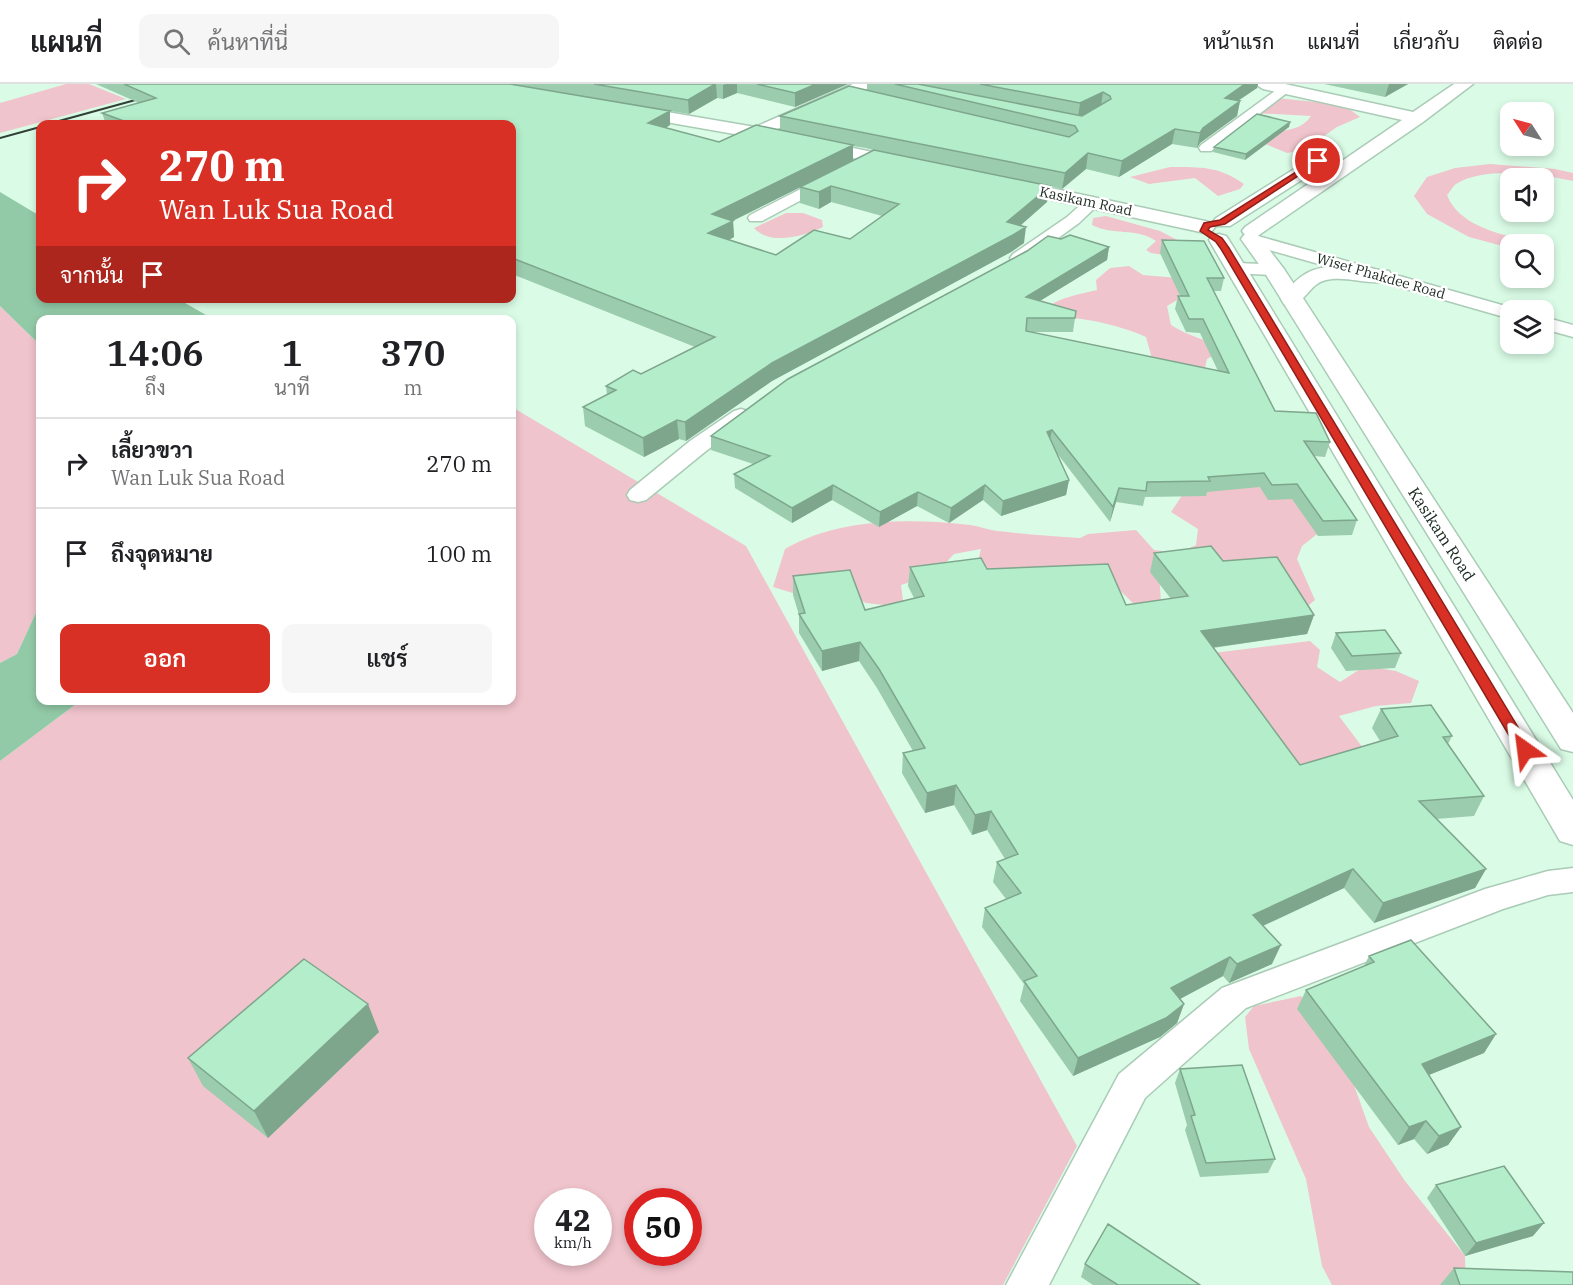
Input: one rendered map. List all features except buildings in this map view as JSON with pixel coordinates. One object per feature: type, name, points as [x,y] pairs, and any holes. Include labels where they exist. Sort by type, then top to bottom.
[{"type":"main road","points":[[1263,84],[1417,118]]},
{"type":"main road","points":[[1374,126],[1437,84]]},
{"type":"main road","points":[[1252,235],[1465,84]]},
{"type":"main road","points":[[757,133],[846,93],[866,91]]},
{"type":"main road","points":[[614,108],[757,133],[919,166]]},
{"type":"main road","points":[[1323,158],[1215,230],[1573,831]]},
{"type":"main road","name":"Kasikam Road","points":[[988,181],[1215,230],[1234,242],[1252,235],[1573,740]]},
{"type":"main road","points":[[1238,269],[1273,269]]},
{"type":"main road","points":[[1292,299],[1305,282],[1317,275],[1338,273],[1381,276]]},
{"type":"street","points":[[1206,148],[1283,89]]},
{"type":"street","points":[[756,218],[873,157]]},
{"type":"street","points":[[1008,264],[1048,239],[1093,202]]},
{"type":"street","name":"Wiset Phakdee Road","points":[[1252,235],[1381,276],[1500,310]]},
{"type":"street","points":[[1554,326],[1573,331]]},
{"type":"street","points":[[638,495],[752,406]]},
{"type":"street","points":[[1027,1285],[1132,1086],[1234,998],[1496,898],[1548,883],[1573,880]]},
{"type":"shaded area","points":[[66,84],[89,84],[126,99],[48,120],[36,120],[36,123],[0,133],[0,103]]},
{"type":"shaded area","points":[[1277,98],[1344,105],[1360,117],[1337,127],[1304,150],[1287,153],[1263,143],[1257,133],[1301,126],[1311,116],[1254,113],[1257,102]]},
{"type":"shaded area","points":[[1490,164],[1542,168],[1500,168],[1500,173],[1468,178],[1456,184],[1447,195],[1453,207],[1463,216],[1500,234],[1500,245],[1469,237],[1427,214],[1414,196],[1427,177],[1455,168]]},
{"type":"shaded area","points":[[1170,167],[1218,171],[1244,184],[1240,189],[1218,196],[1195,178],[1149,184],[1130,177]]},
{"type":"shaded area","points":[[1554,169],[1573,173],[1573,181],[1554,177]]},
{"type":"shaded area","points":[[0,192],[36,214],[36,303],[185,303],[206,315],[36,315],[36,341],[0,306]]},
{"type":"shaded area","points":[[786,213],[803,213],[822,220],[823,227],[788,238],[769,237],[754,228]]},
{"type":"shaded area","points":[[1106,216],[1160,231],[1189,246],[1177,257],[1151,253],[1146,250],[1156,241],[1148,237],[1092,225],[1093,218]]},
{"type":"shaded area","points":[[1129,266],[1143,275],[1178,278],[1179,299],[1167,306],[1171,325],[1225,349],[1207,359],[1205,368],[1216,372],[1251,375],[1252,380],[1245,389],[1196,390],[1185,387],[1150,369],[1151,355],[1146,337],[1114,326],[1058,316],[1044,311],[1061,300],[1097,290],[1096,280],[1110,268]]},
{"type":"shaded area","points":[[0,306],[36,341],[36,613],[17,654],[0,663]]},
{"type":"shaded area","points":[[516,409],[746,546],[1077,1146],[1003,1285],[0,1285],[0,761],[75,705],[516,705]]},
{"type":"shaded area","points":[[1232,483],[1282,490],[1306,497],[1321,531],[1302,546],[1297,559],[1315,600],[1309,605],[1282,605],[1159,571],[1161,603],[1140,610],[1099,570],[1079,592],[976,569],[981,549],[954,554],[935,574],[901,585],[903,601],[893,606],[866,603],[834,588],[796,594],[773,587],[785,549],[828,531],[875,523],[924,521],[997,531],[1080,538],[1088,534],[1136,530],[1154,550],[1179,553],[1196,545],[1198,529],[1171,512],[1187,488]]},
{"type":"shaded area","points":[[36,613],[36,705],[75,705],[0,761],[0,663],[17,654]]},
{"type":"shaded area","points":[[1310,641],[1320,650],[1317,667],[1340,682],[1365,666],[1396,671],[1419,681],[1411,703],[1376,706],[1339,716],[1363,748],[1295,775],[1213,653]]},
{"type":"shaded area","points":[[1301,996],[1325,1025],[1344,1057],[1369,1127],[1405,1181],[1465,1256],[1466,1285],[1332,1285],[1322,1266],[1306,1179],[1249,1049],[1245,1017],[1254,1006]]},
{"type":"railway","points":[[63,120],[150,96]]},
{"type":"railway","points":[[0,138],[36,128]]},
{"type":"route","points":[[1318,161],[1222,222],[1211,223],[1203,229],[1206,234],[1219,240],[1225,248],[1525,750]]}]
